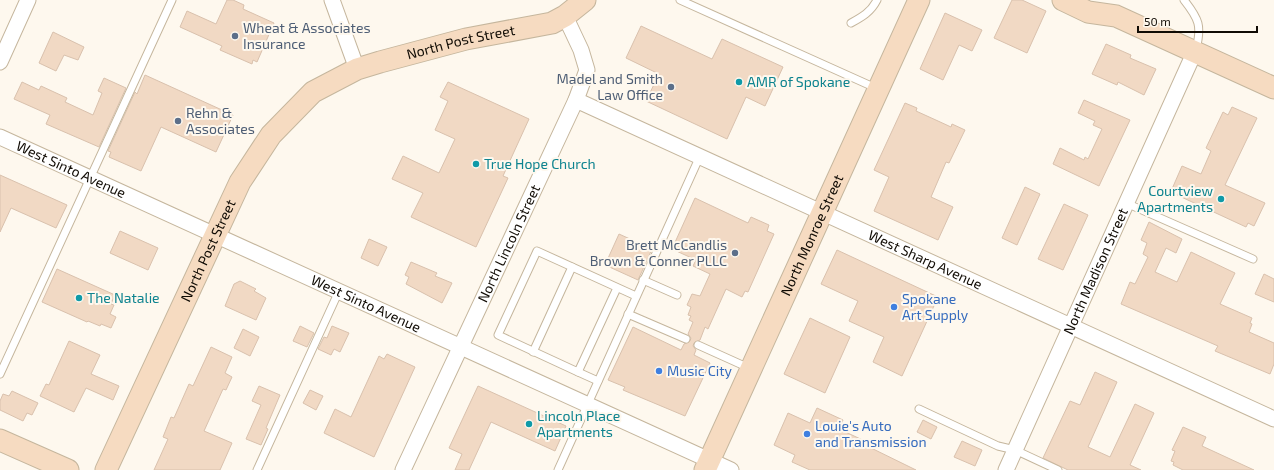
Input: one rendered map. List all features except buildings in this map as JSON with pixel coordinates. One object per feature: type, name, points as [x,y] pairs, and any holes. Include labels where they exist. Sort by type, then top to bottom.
[{"type":"street","points":[[0,62],[28,0]]},
{"type":"street","points":[[332,0],[357,69]]},
{"type":"street","points":[[564,16],[585,0]]},
{"type":"street","name":"North Monroe Street","points":[[707,465],[821,213],[920,0]]},
{"type":"street","points":[[1063,0],[1088,12],[1116,16],[1274,88]]},
{"type":"street","points":[[1103,0],[1116,16]]},
{"type":"street","name":"North Post Street","points":[[106,470],[240,182],[271,135],[313,92],[357,69],[466,39],[552,23],[564,16]]},
{"type":"street","name":"North Lincoln Street","points":[[403,470],[576,100],[587,70],[581,50],[564,16]]},
{"type":"street","name":"North Madison Street","points":[[1006,470],[1070,325],[1195,51]]},
{"type":"street","name":"West Sharp Avenue","points":[[576,100],[1274,419]]},
{"type":"street","name":"West Sinto Avenue","points":[[0,137],[587,404],[707,465],[731,470]]},
{"type":"street","points":[[0,440],[68,470]]},
{"type":"lane","points":[[0,374],[172,0]]},
{"type":"lane","points":[[680,0],[878,89]]},
{"type":"lane","points":[[851,23],[862,17],[873,8],[877,0]]},
{"type":"lane","points":[[1184,0],[1199,24],[1200,34],[1195,51]]},
{"type":"lane","points":[[558,470],[700,156]]},
{"type":"lane","points":[[1126,202],[1253,258]]},
{"type":"lane","points":[[598,381],[498,335],[537,250],[636,296]]},
{"type":"lane","points":[[533,352],[572,267]]},
{"type":"lane","points":[[643,280],[677,296]]},
{"type":"lane","points":[[578,372],[617,288]]},
{"type":"lane","points":[[257,470],[339,291]]},
{"type":"lane","points":[[628,314],[686,339]]},
{"type":"lane","points":[[698,345],[750,369]]},
{"type":"lane","points":[[919,410],[998,446],[1015,450],[1058,470]]},
{"type":"place","name":"Wheat & Associates Insurance","points":[[235,36]]},
{"type":"place","name":"AMR of Spokane","points":[[739,82]]},
{"type":"place","name":"Madel and Smith Law Office","points":[[671,87]]},
{"type":"place","name":"Rehn & Associates","points":[[178,121]]},
{"type":"place","name":"True Hope Church","points":[[476,164]]},
{"type":"place","name":"Courtview Apartments","points":[[1221,199]]},
{"type":"place","name":"Brett McCandlis Brown & Conner PLLC","points":[[735,253]]},
{"type":"place","name":"The Natalie","points":[[79,298]]},
{"type":"place","name":"Spokane Art Supply","points":[[894,307]]},
{"type":"place","name":"Music City","points":[[659,371]]},
{"type":"place","name":"Lincoln Place Apartments","points":[[529,424]]},
{"type":"place","name":"Louie's Auto and Transmission","points":[[807,434]]}]
